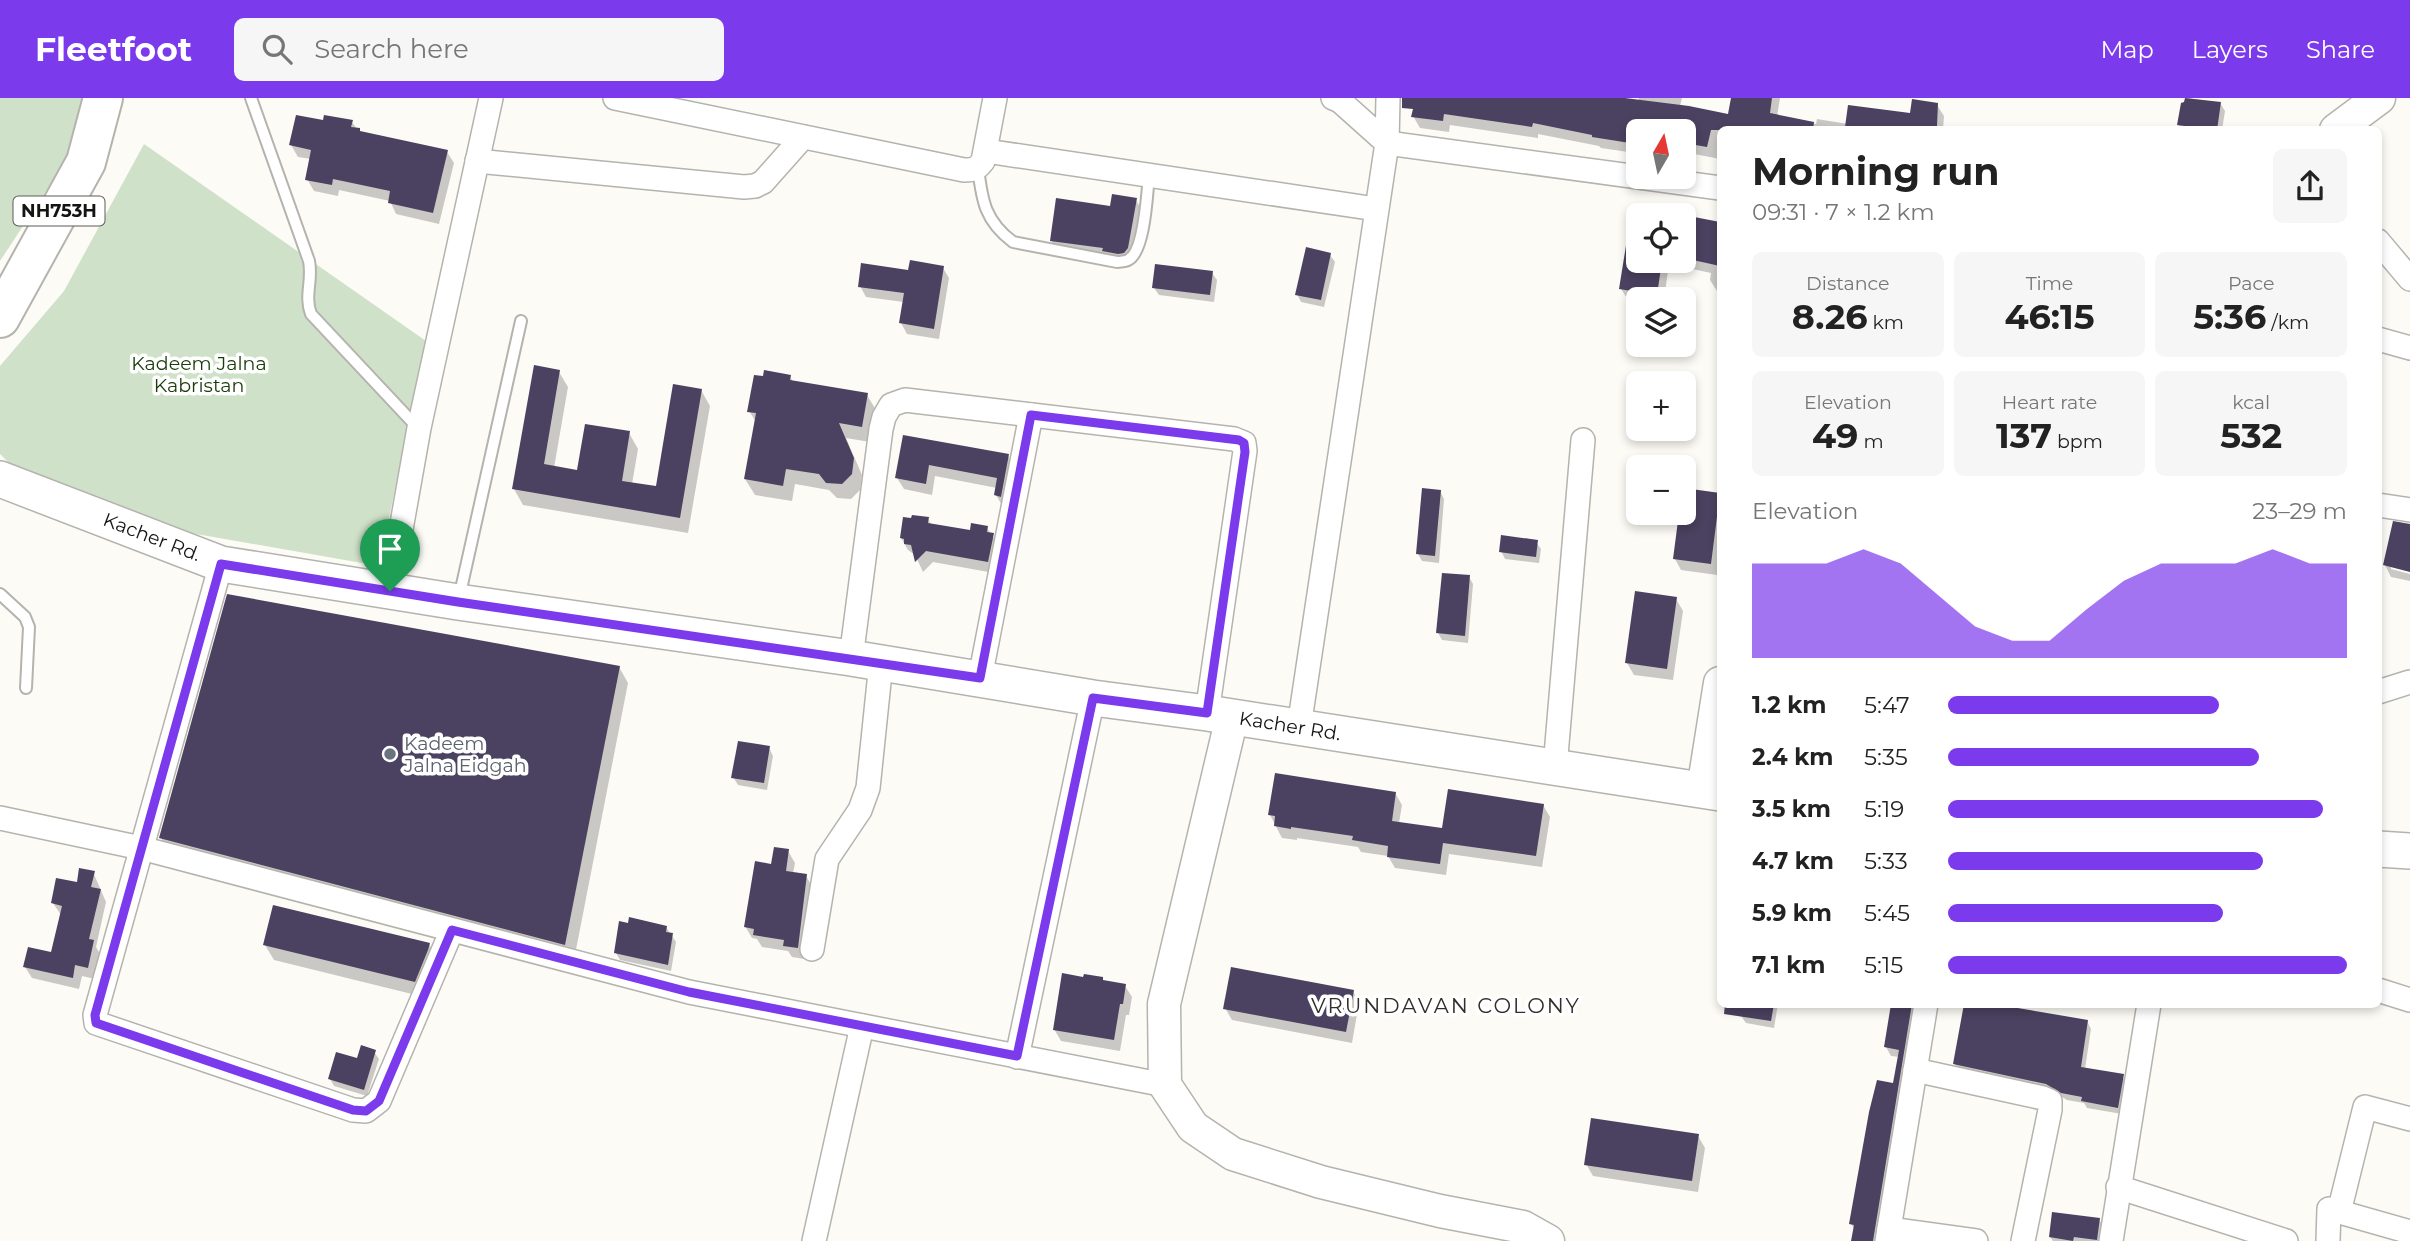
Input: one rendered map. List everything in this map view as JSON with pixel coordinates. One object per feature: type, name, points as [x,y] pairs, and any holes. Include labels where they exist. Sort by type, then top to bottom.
[{"type":"highway","name":"NH753H","points":[[0,318],[86,162],[103,98]]},
{"type":"main road","name":"Kacher Rd.","points":[[0,479],[221,564],[458,602],[866,660],[1093,698],[1712,791]]},
{"type":"main road","points":[[2382,849],[2410,851]]},
{"type":"street","points":[[390,591],[419,428],[491,98]]},
{"type":"street","points":[[615,98],[964,170],[982,159],[1149,175],[1376,209]]},
{"type":"street","points":[[982,159],[995,98]]},
{"type":"street","points":[[1333,98],[1340,101],[1387,143],[1717,188]]},
{"type":"street","points":[[1299,727],[1387,143],[1388,98]]},
{"type":"street","points":[[2341,126],[2379,98]]},
{"type":"street","points":[[477,161],[744,187],[763,182],[803,137]]},
{"type":"street","points":[[2382,246],[2410,279]]},
{"type":"street","points":[[2382,341],[2410,348]]},
{"type":"street","points":[[812,949],[827,859],[865,799],[866,660],[881,429],[891,405],[905,400],[1234,439],[1244,443],[1245,452],[1219,715],[1164,1004],[1165,1085],[1193,1127],[1233,1154],[1335,1185],[1440,1211],[1523,1227],[1548,1241]]},
{"type":"street","points":[[980,678],[1031,415]]},
{"type":"street","points":[[1555,767],[1583,439]]},
{"type":"street","points":[[2382,512],[2410,510]]},
{"type":"street","points":[[221,564],[95,1015],[96,1023],[353,1110],[366,1111],[379,1101],[452,930]]},
{"type":"street","points":[[2382,691],[2410,682]]},
{"type":"street","points":[[1017,1056],[1093,698]]},
{"type":"street","points":[[1712,791],[1717,724]]},
{"type":"street","points":[[0,818],[141,848],[689,992],[1165,1085]]},
{"type":"street","points":[[2382,991],[2410,1000]]},
{"type":"street","points":[[1925,1008],[1888,1235],[1976,1241]]},
{"type":"street","points":[[2112,1241],[2147,1008]]},
{"type":"street","points":[[814,1241],[862,1026]]},
{"type":"street","points":[[1915,1070],[2050,1101],[2024,1241]]},
{"type":"street","points":[[2339,1212],[2365,1107],[2410,1119]]},
{"type":"street","points":[[2119,1187],[2286,1241]]},
{"type":"street","points":[[2328,1241],[2329,1209],[2410,1232]]},
{"type":"lane","points":[[251,98],[309,261],[311,280],[307,299],[311,314],[419,428]]},
{"type":"lane","points":[[982,159],[982,199],[989,217],[1013,242],[1117,262],[1128,261],[1140,241],[1149,175]]},
{"type":"lane","points":[[458,602],[522,321]]},
{"type":"lane","points":[[0,594],[25,617],[29,627],[26,688]]},
{"type":"green space","points":[[0,98],[95,98],[71,153],[0,261]]},
{"type":"green space","name":"Kadeem Jalna Kabristan","points":[[144,144],[426,341],[379,566],[162,528],[28,482],[0,454],[0,366],[64,291]]},
{"type":"building","points":[[1402,98],[1625,98],[1728,114],[1731,98],[1772,98],[1770,113],[1814,122],[1814,126],[1717,126],[1717,130],[1711,130],[1707,147],[1696,145],[1696,119],[1626,119],[1626,142],[1533,123],[1532,127],[1444,114],[1443,121],[1411,117],[1413,109],[1402,108]]},
{"type":"building","points":[[2185,98],[2221,102],[2218,126],[2177,125],[2181,103]]},
{"type":"building","points":[[1912,99],[1938,103],[1937,126],[1845,126],[1848,105],[1910,113]]},
{"type":"building","points":[[296,115],[323,120],[324,115],[353,120],[351,127],[360,128],[360,131],[448,150],[433,213],[388,203],[390,191],[333,179],[332,185],[305,180],[311,150],[289,145]]},
{"type":"building","points":[[1112,194],[1137,198],[1128,248],[1124,253],[1050,241],[1056,198],[1110,206]]},
{"type":"building","points":[[1696,217],[1717,221],[1717,265],[1696,261]]},
{"type":"building","points":[[1626,246],[1626,273],[1660,273],[1658,287],[1619,289]]},
{"type":"building","points":[[1306,247],[1331,253],[1321,300],[1295,295]]},
{"type":"building","points":[[910,260],[944,266],[934,329],[899,323],[904,293],[858,287],[861,263],[908,270]]},
{"type":"building","points":[[1155,264],[1213,271],[1210,295],[1152,288]]},
{"type":"building","points":[[534,365],[560,370],[544,464],[577,470],[585,424],[630,431],[622,481],[656,486],[673,384],[702,389],[680,518],[512,489]]},
{"type":"building","points":[[764,370],[791,375],[790,380],[868,393],[862,427],[839,423],[854,458],[852,474],[842,484],[826,483],[819,474],[786,469],[783,486],[744,479],[756,413],[747,412],[754,375],[763,376]]},
{"type":"building","points":[[903,435],[1009,454],[1001,497],[994,495],[997,478],[929,465],[926,484],[895,478]]},
{"type":"building","points":[[1422,488],[1441,490],[1435,556],[1416,554]]},
{"type":"building","points":[[1696,490],[1717,493],[1711,564],[1673,559],[1677,525],[1696,525]]},
{"type":"building","points":[[912,515],[929,517],[928,523],[970,530],[971,523],[988,526],[987,532],[994,533],[988,562],[926,551],[915,562],[911,545],[904,544],[904,539],[900,538],[903,517],[911,518]]},
{"type":"building","points":[[2393,521],[2410,524],[2410,572],[2383,565]]},
{"type":"building","points":[[1501,535],[1538,540],[1536,557],[1499,552]]},
{"type":"building","points":[[1442,573],[1470,575],[1465,636],[1436,633]]},
{"type":"building","points":[[1635,591],[1677,597],[1667,669],[1625,663]]},
{"type":"building","name":"Kadeem Jalna Eidgah","points":[[227,594],[620,666],[565,945],[159,838]]},
{"type":"building","points":[[738,741],[770,746],[764,783],[731,778]]},
{"type":"building","points":[[1275,773],[1396,792],[1392,821],[1442,828],[1448,789],[1544,804],[1536,856],[1443,843],[1440,864],[1387,857],[1388,846],[1352,840],[1353,836],[1274,826],[1275,816],[1268,815]]},
{"type":"building","points":[[774,847],[789,849],[786,871],[807,874],[798,948],[783,946],[784,940],[753,935],[754,929],[744,927],[755,861],[771,864]]},
{"type":"building","points":[[79,868],[95,871],[91,887],[101,889],[89,939],[94,940],[88,968],[75,965],[73,978],[23,967],[28,947],[51,952],[62,906],[51,903],[56,878],[77,882]]},
{"type":"building","points":[[273,905],[430,943],[415,982],[263,945]]},
{"type":"building","points":[[629,917],[667,926],[666,932],[673,933],[668,965],[614,953],[619,921],[628,923]]},
{"type":"building","points":[[1231,967],[1354,990],[1346,1032],[1223,1009]]},
{"type":"building","points":[[1062,973],[1103,977],[1103,980],[1126,984],[1114,1040],[1053,1030]]},
{"type":"building","points":[[1725,1008],[1773,1008],[1771,1021],[1724,1014]]},
{"type":"building","points":[[1890,1008],[1911,1008],[1873,1241],[1851,1241],[1854,1225],[1849,1224],[1877,1080],[1893,1083],[1899,1050],[1884,1047]]},
{"type":"building","points":[[1963,1008],[2018,1008],[2088,1020],[2081,1067],[2124,1074],[2118,1108],[2081,1101],[2082,1097],[2061,1093],[2046,1084],[1953,1064]]},
{"type":"building","points":[[361,1045],[376,1050],[364,1090],[328,1079],[336,1052],[357,1058]]},
{"type":"building","points":[[1591,1118],[1699,1134],[1692,1181],[1584,1165]]},
{"type":"building","points":[[2052,1212],[2100,1218],[2097,1240],[2074,1237],[2073,1241],[2049,1237]]},
{"type":"place","name":"Kadeem Jalna Eidgah","points":[[390,754]]},
{"type":"district","name":"VRUNDAVAN COLONY","points":[[1446,1005]]},
{"type":"route","points":[[1031,415],[1234,439],[1244,443],[1245,447],[1207,713],[1093,698],[1017,1056],[689,992],[452,930],[379,1101],[366,1111],[353,1110],[99,1026],[95,1015],[221,564],[390,591],[980,678],[1031,415]]}]
